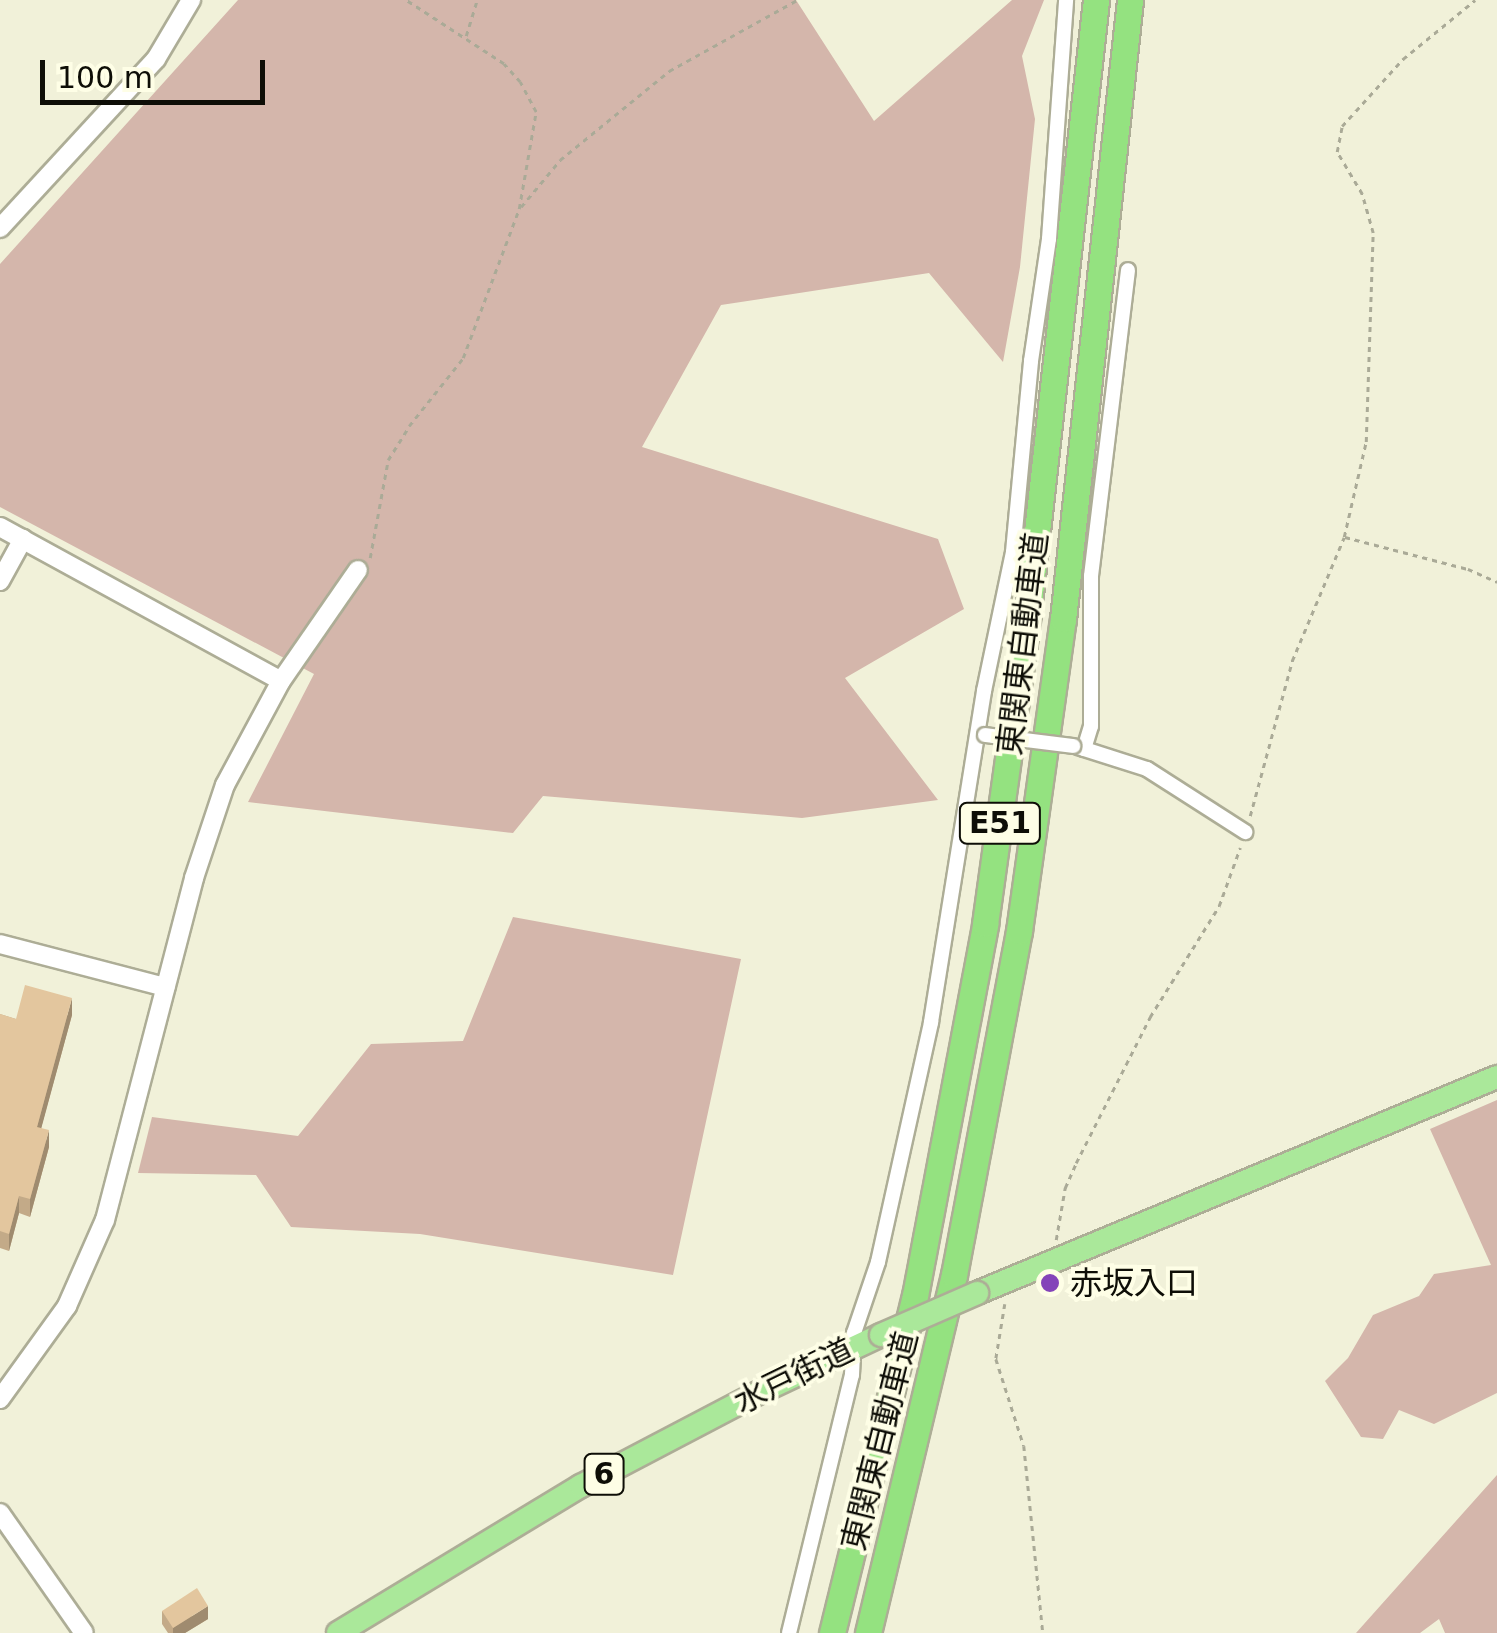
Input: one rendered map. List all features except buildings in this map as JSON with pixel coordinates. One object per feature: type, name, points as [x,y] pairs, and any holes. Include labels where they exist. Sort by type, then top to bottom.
[{"type":"highway","name":"東関東自動車道","points":[[832,1633],[915,1296],[985,924],[1028,613],[1096,0]]},
{"type":"highway","name":"東関東自動車道","points":[[868,1633],[954,1275],[1019,931],[1063,619],[1130,0]]},
{"type":"highway","name":"水戸街道","points":[[338,1633],[582,1486],[853,1347],[1497,1077]]},
{"type":"street","points":[[0,228],[156,59],[191,0]]},
{"type":"street","points":[[789,1633],[852,1375],[858,1317],[878,1262],[931,1022],[981,735],[1012,552],[1030,361],[1044,291],[1066,0]]},
{"type":"street","points":[[1079,747],[1091,726],[1091,576],[1128,270]]},
{"type":"street","points":[[0,526],[281,682]]},
{"type":"street","points":[[0,582],[23,539]]},
{"type":"street","points":[[0,1399],[67,1306],[88,1266],[105,1220],[207,831],[224,785],[281,682],[358,570]]},
{"type":"street","points":[[981,735],[1079,747],[1147,769],[1245,832]]},
{"type":"street","points":[[0,944],[165,987]]},
{"type":"street","points":[[0,1514],[84,1633]]},
{"type":"path","points":[[358,570],[370,558],[376,540],[388,460],[463,358],[519,209],[536,112],[520,82],[466,36],[406,0]]},
{"type":"path","points":[[466,36],[477,0]]},
{"type":"path","points":[[519,209],[560,160],[669,71],[797,0]]},
{"type":"path","points":[[1054,1261],[1065,1188],[1150,1018],[1219,906],[1245,832],[1292,661],[1344,537],[1366,442],[1375,264],[1368,210],[1341,164],[1338,139],[1350,114],[1402,59],[1475,0]]},
{"type":"path","points":[[1344,537],[1468,569],[1497,582]]},
{"type":"path","points":[[1000,1283],[1005,1308],[996,1359],[1024,1446],[1043,1633]]},
{"type":"shaded area","points":[[238,0],[796,0],[874,121],[1012,0],[1044,0],[1022,56],[1035,119],[1020,267],[1003,362],[929,273],[721,305],[642,447],[938,539],[964,609],[845,678],[938,800],[802,818],[543,796],[513,833],[248,802],[314,674],[0,507],[0,264]]},
{"type":"shaded area","points":[[513,917],[741,959],[673,1275],[420,1234],[291,1227],[256,1175],[138,1173],[152,1117],[298,1136],[371,1044],[463,1041]]},
{"type":"shaded area","points":[[1497,1100],[1497,1393],[1434,1424],[1399,1410],[1383,1439],[1361,1437],[1325,1381],[1348,1358],[1373,1315],[1419,1296],[1434,1274],[1491,1265],[1430,1129]]},
{"type":"shaded area","points":[[1497,1475],[1497,1633],[1445,1633],[1439,1619],[1420,1633],[1356,1633]]},
{"type":"place","name":"赤坂入口","points":[[1050,1283]]}]
